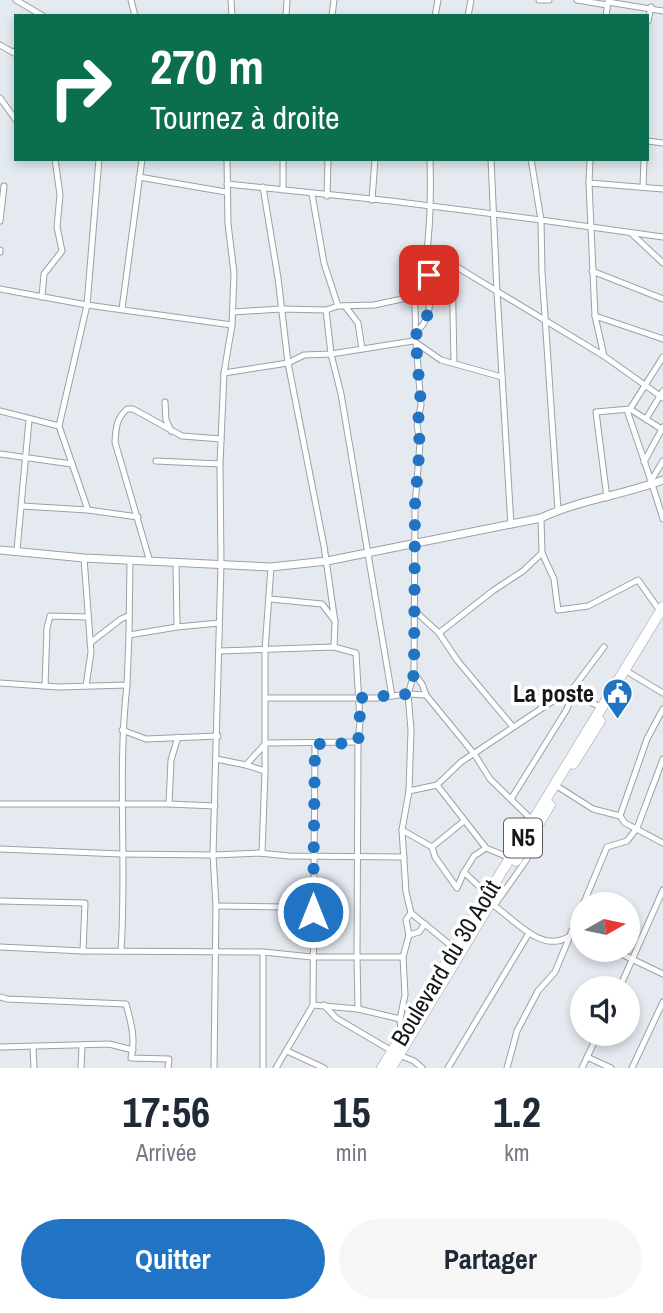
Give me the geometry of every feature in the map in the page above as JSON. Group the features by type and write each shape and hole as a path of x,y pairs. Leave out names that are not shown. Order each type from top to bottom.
{"highway":[{"name":"Boulevard du 30 Août","path":"382,1068 396,1053 491,901 662,611"},
{"name":"Boulevard du 30 Août","path":"391,1068 401,1037 454,948 491,901 510,858 662,611"}],"street":[{"path":"16,0 39,14"},
{"path":"539,0 549,0"},
{"path":"577,0 651,7 663,11"},
{"path":"649,16 651,7"},
{"path":"0,98 14,117"},
{"path":"41,297 44,274 62,251 57,227 60,195 55,161"},
{"path":"88,510 60,426 87,305 99,161"},
{"path":"122,309 142,161"},
{"path":"214,1068 216,906 213,855 221,565 219,464 224,373 232,325 234,273 226,192 228,161"},
{"path":"283,161 283,190"},
{"path":"327,196 328,161"},
{"path":"372,200 375,161"},
{"path":"430,161 432,206 426,259 414,314 421,405 417,425 420,443 415,505 414,674 408,694 411,730 410,791 402,830 406,892 411,913 454,948"},
{"path":"491,161 511,525"},
{"path":"531,161 541,220 558,510"},
{"path":"590,161 595,316 604,356"},
{"path":"643,187 644,161"},
{"path":"139,177 226,192"},
{"path":"589,183 663,189"},
{"path":"227,184 432,206 663,237"},
{"path":"0,221 4,186"},
{"path":"263,187 288,363 327,561 335,622 334,647"},
{"path":"312,194 324,263 341,306 358,323 362,349"},
{"path":"632,234 663,263"},
{"path":"426,259 452,264 547,324 604,356 645,387 662,395 646,419"},
{"path":"417,331 424,325 430,305 426,259"},
{"path":"452,264 454,363"},
{"path":"592,271 663,299"},
{"path":"0,289 87,305 232,325"},
{"path":"233,312 326,310 341,306 374,305 416,296"},
{"path":"326,310 331,354 341,394 393,696"},
{"path":"595,316 663,339"},
{"path":"224,373 288,363 304,355 331,354 415,342 441,360 502,377"},
{"path":"629,409 662,362"},
{"path":"165,402 166,420 171,431"},
{"path":"150,562 116,442 116,424 127,409 133,409 182,436 221,439"},
{"path":"607,498 596,412 629,409 663,428 644,462"},
{"path":"629,409 663,519"},
{"path":"0,411 60,426"},
{"path":"17,550 29,420"},
{"path":"0,454 72,464"},
{"path":"156,461 219,464"},
{"path":"652,481 663,461"},
{"path":"0,550 130,561 271,567 369,554 511,525 607,498 652,481 663,480"},
{"path":"22,506 88,510 138,517"},
{"path":"541,518 542,553 554,579 558,610 588,606 638,580 662,611"},
{"path":"439,633 523,571 542,553"},
{"path":"84,558 90,643 86,686"},
{"path":"121,950 124,903 121,853 124,805 122,730 127,685 130,561"},
{"path":"176,563 177,627"},
{"path":"262,853 265,650 271,567"},
{"path":"270,599 322,604 335,622"},
{"path":"416,611 439,633 457,660 513,727"},
{"path":"45,686 47,628 50,616 88,617"},
{"path":"90,643 128,616"},
{"path":"128,635 219,623"},
{"path":"219,651 334,647 356,653 360,722 357,956 359,1009"},
{"path":"410,791 437,785 461,762 574,687 604,648"},
{"path":"628,672 663,693"},
{"path":"414,674 426,695 490,779 533,822"},
{"path":"0,683 45,686 127,685"},
{"path":"511,799 567,709 574,687"},
{"path":"266,698 426,695"},
{"path":"572,695 601,707"},
{"path":"620,816 647,739 663,711"},
{"path":"122,730 146,739 218,736"},
{"path":"169,804 171,760 178,737"},
{"path":"265,743 358,743"},
{"path":"246,765 265,743"},
{"path":"276,1068 313,1005 315,744"},
{"path":"216,759 265,771"},
{"path":"588,892 607,847 627,841 637,828 663,759"},
{"path":"437,785 486,848 510,858"},
{"path":"560,788 593,809 620,816 625,823 663,843"},
{"path":"0,804 215,806"},
{"path":"432,847 464,821"},
{"path":"402,830 432,847 435,858 457,888 474,856 486,848"},
{"path":"0,849 404,857"},
{"path":"491,901 527,859"},
{"path":"464,872 491,901 529,933 553,943 570,935"},
{"path":"640,941 663,890"},
{"path":"0,901 85,903 83,951"},
{"path":"216,906 284,907 313,912"},
{"path":"401,1037 400,1019 405,995 403,957 409,935 406,920 411,913"},
{"path":"409,935 419,932 425,924"},
{"path":"448,1068 529,933"},
{"path":"507,1068 517,1031 538,991 555,972 570,935"},
{"path":"0,947 83,951 263,952 312,957 403,957"},
{"path":"263,952 263,1068"},
{"path":"638,962 663,974"},
{"path":"0,997 126,1004 133,1032 130,1068"},
{"path":"632,1068 663,1002"},
{"path":"313,1005 359,1009 400,1019"},
{"path":"324,1005 336,1018 422,1068"},
{"path":"0,1047 109,1044 133,1050"},
{"path":"81,1068 82,1045"},
{"path":"582,1068 592,1046"},
{"path":"33,1047 34,1068"},
{"path":"287,1051 324,1068"},
{"path":"587,1057 611,1068"},
{"path":"131,1058 169,1059 168,1068"}],"place":[{"name":"La poste","path":"617,721"}],"route":[{"path":"313,912 315,744 358,743 359,698 408,694 414,674 415,505 420,443 417,425 421,405 416,343 413,341 417,331 424,325 430,305 429,275"}]}
